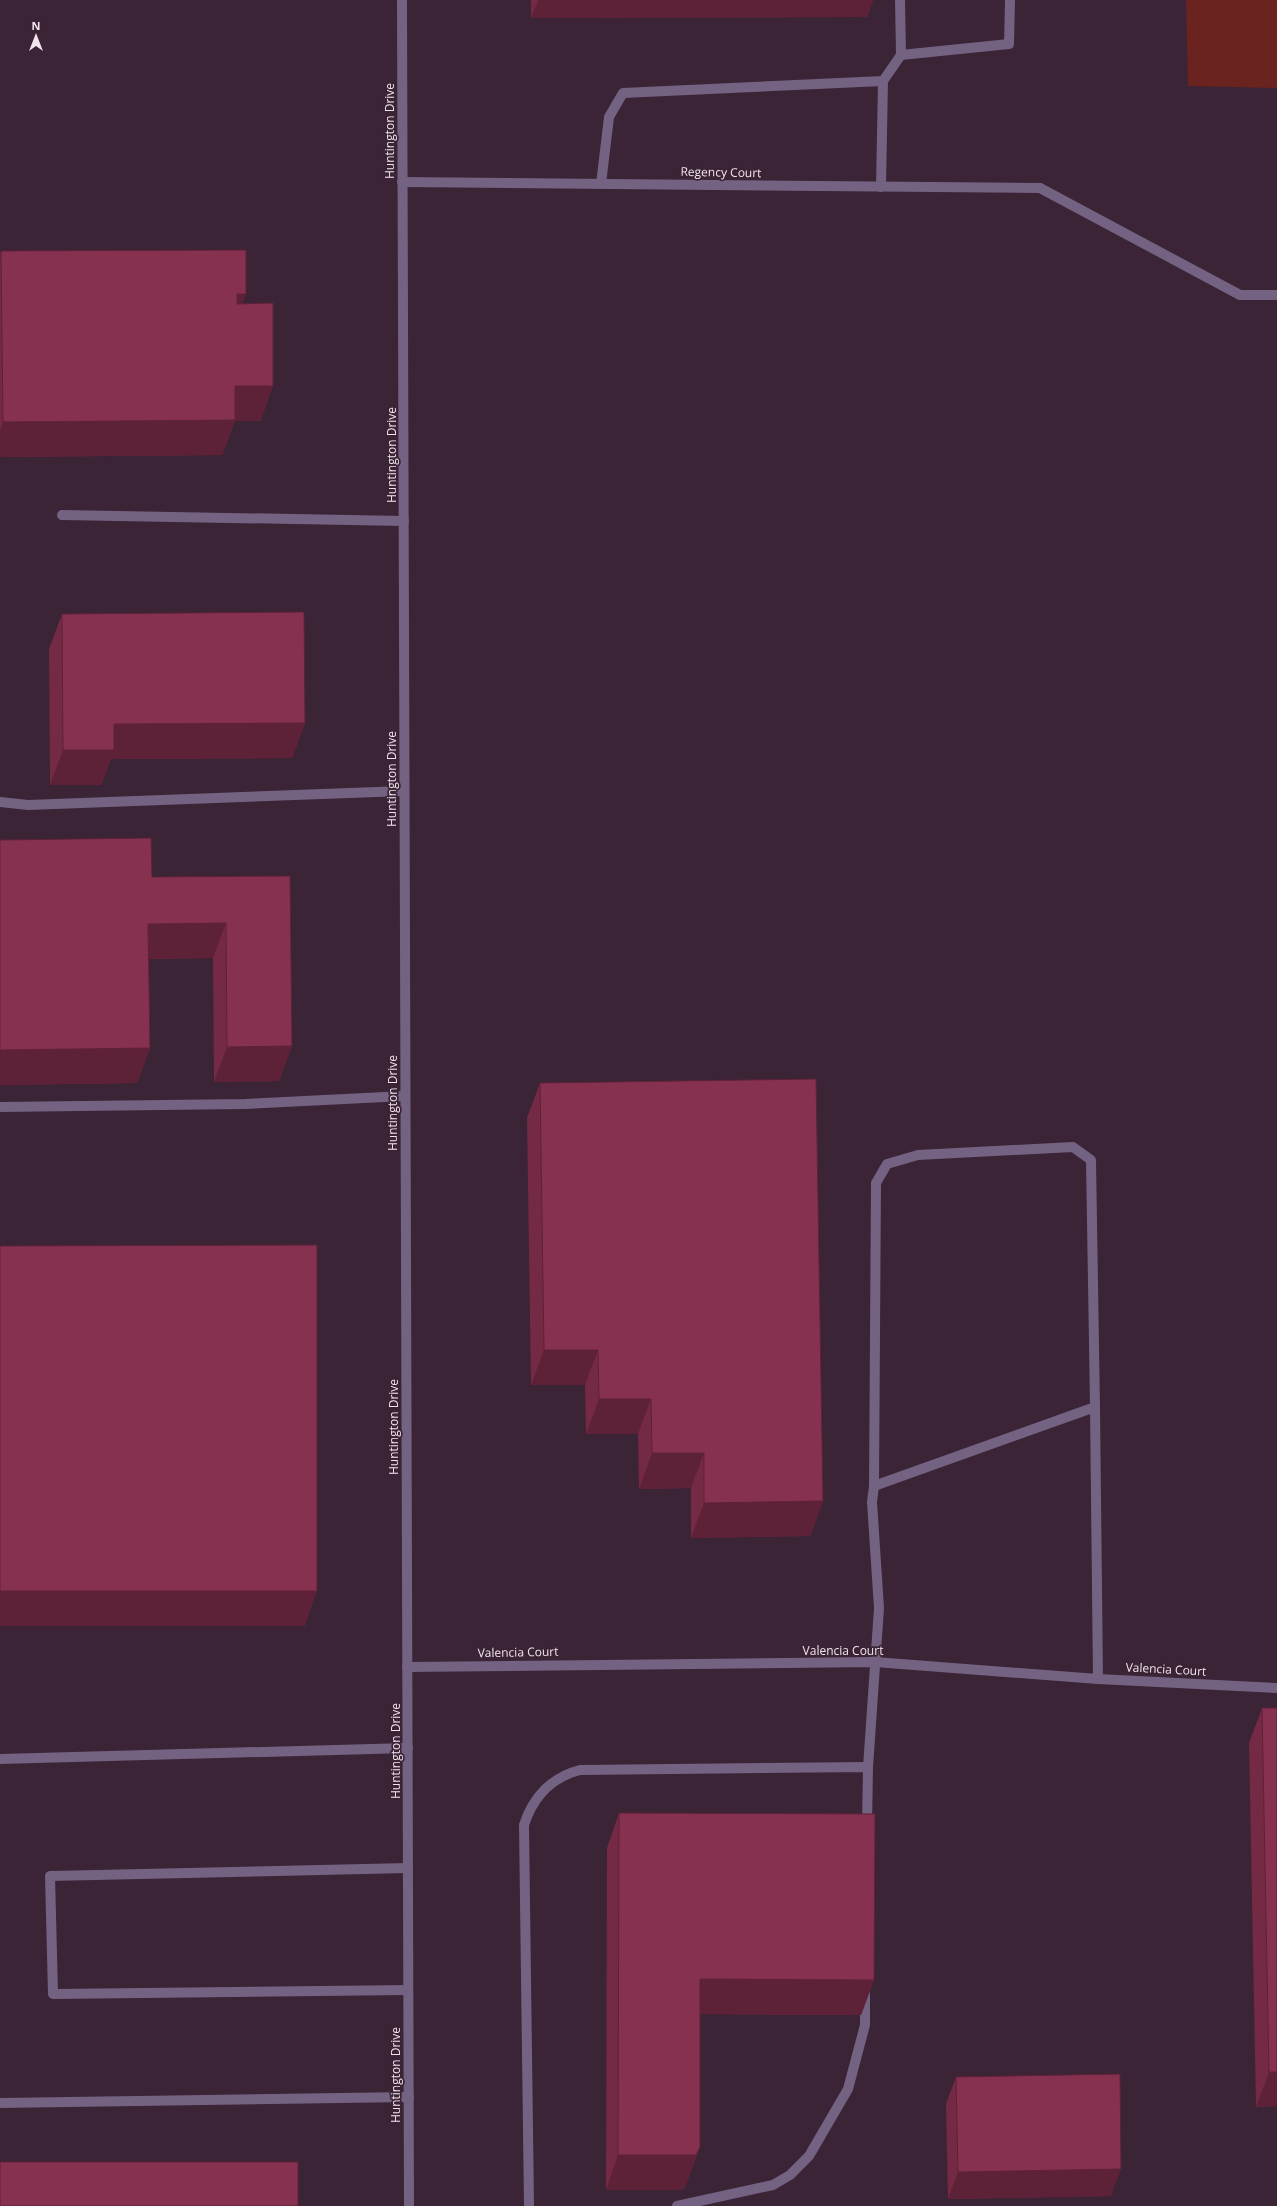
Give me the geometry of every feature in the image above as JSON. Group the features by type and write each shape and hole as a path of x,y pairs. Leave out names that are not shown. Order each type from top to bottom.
{"street":[{"name":"Huntington Drive","path":"402,0 409,2206"},
{"path":"881,187 883,81 901,55 900,0"},
{"path":"901,55 1009,44 1010,0"},
{"path":"601,184 608,117 623,93 883,81"},
{"name":"Regency Court","path":"402,182 1040,188 1240,296 1277,295"},
{"path":"62,515 404,522"},
{"path":"0,802 28,805 404,791"},
{"path":"0,1107 245,1104 405,1096"},
{"path":"867,1838 868,1767 879,1608 872,1502 874,1486 876,1183 887,1164 918,1155 1073,1147 1091,1160 1098,1679"},
{"path":"874,1486 1095,1407"},
{"name":"Valencia Court","path":"407,1667 875,1662 1098,1679 1277,1688"},
{"path":"0,1759 408,1748"},
{"path":"529,2206 524,1825 534,1803 550,1784 563,1774 580,1770 868,1767"},
{"path":"408,1868 50,1876 53,1994 408,1990"},
{"path":"677,2206 772,2185 790,2175 809,2156 848,2089 865,2025 865,1978"},
{"path":"0,2103 409,2097"}],"shaded area":[{"path":"1186,0 1277,0 1277,88 1188,86"}],"building":[{"path":"246,250 246,294 237,294 237,304 273,303 273,386 235,386 235,420 3,422 1,251"},
{"path":"304,612 305,723 114,724 114,750 63,750 62,614"},
{"path":"151,838 152,877 290,876 292,1046 227,1047 226,923 148,924 150,1048 0,1050 0,840"},
{"path":"816,1079 823,1501 704,1503 704,1453 652,1453 651,1399 599,1399 598,1350 544,1350 540,1083"},
{"path":"317,1245 317,1591 0,1591 0,1246"},
{"path":"1262,1708 1277,1708 1277,2072 1269,2072"},
{"path":"619,1813 875,1814 874,1980 700,1979 700,2147 696,2155 618,2155"},
{"path":"1120,2074 1121,2169 958,2172 956,2077"},
{"path":"0,2162 298,2162 298,2206 0,2206"}]}
